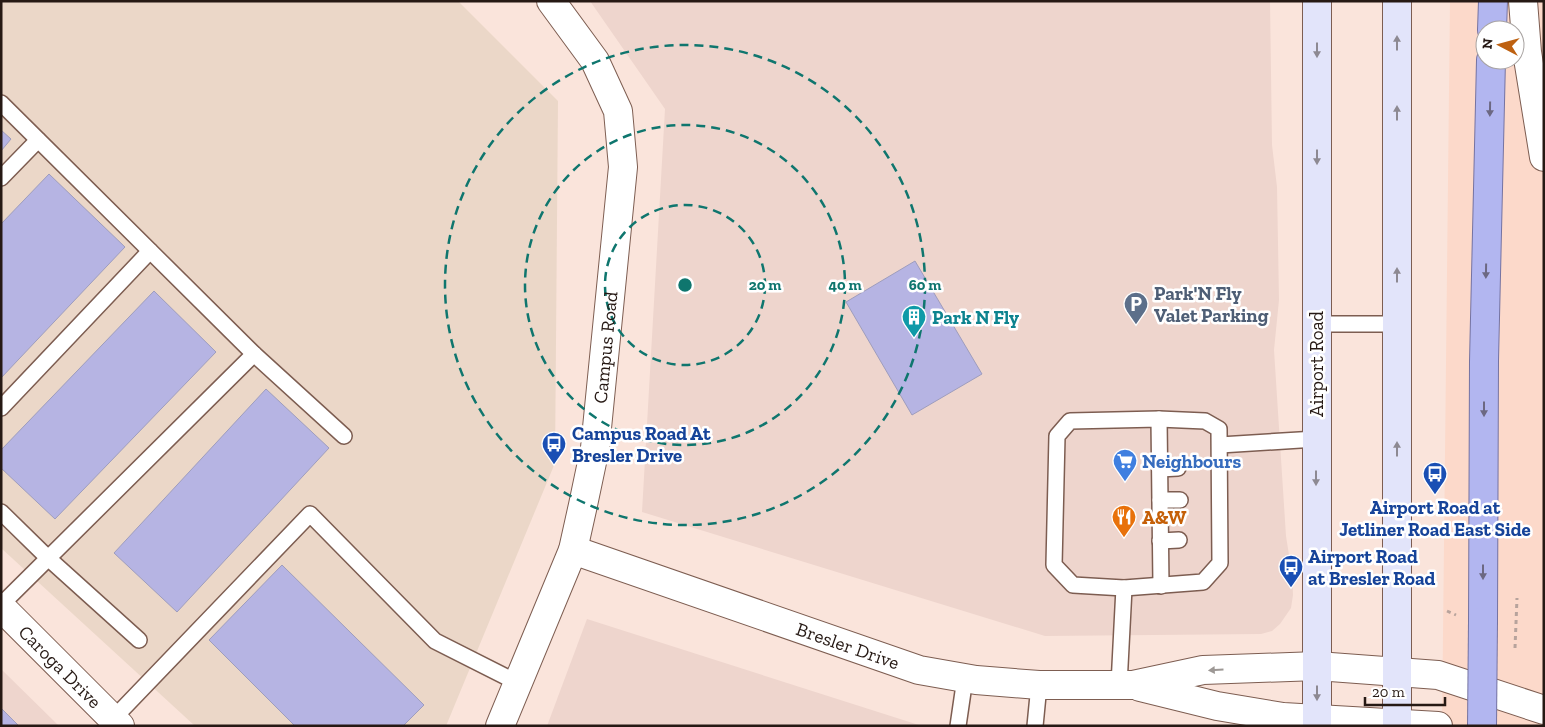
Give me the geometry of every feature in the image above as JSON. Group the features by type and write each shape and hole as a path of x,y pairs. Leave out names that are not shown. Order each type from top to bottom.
{"highway":[{"path":"1482,726 1484,361 1491,70"}],"main road":[{"name":"Airport Road","path":"1317,1 1317,722"},
{"path":"1397,1 1397,724"}],"street":[{"name":"Campus Road","path":"500,726 573,550 595,448 623,167 618,111 595,62 552,1"},
{"path":"1522,1 1527,52 1544,157"},
{"name":"Bresler Drive","path":"573,550 910,667 965,678 1039,685 1126,685 1203,670 1317,666 1438,675 1544,710"},
{"name":"Caroga Drive","path":"1,606 116,723"},
{"name":"Bresler Drive","path":"1126,685 1217,706 1317,722 1438,726"}],"lane":[{"path":"1492,17 1513,1"},
{"path":"1,103 254,354 344,436"},
{"path":"1,178 38,140"},
{"path":"1,408 150,251"},
{"path":"1317,324 1397,324"},
{"path":"1,606 254,354"},
{"path":"1159,419 1161,586"},
{"path":"1159,419 1205,422 1219,430 1220,446 1213,466 1212,539 1220,563 1203,582 1124,588 1073,585 1054,565 1057,436 1070,421 1159,419"},
{"path":"1220,446 1316,439"},
{"path":"1160,469 1178,468"},
{"path":"1160,500 1180,500"},
{"path":"1,512 48,558 139,640"},
{"path":"116,723 310,514 435,641 518,683"},
{"path":"1160,541 1179,540"},
{"path":"1124,588 1126,685"},
{"path":"958,726 965,678"},
{"path":"1035,726 1039,685"}],"path":[{"path":"1515,648 1517,598"}],"shaded area":[{"path":"1,1 458,1 558,101 555,463 446,726 195,726 1,548"},
{"name":"Park'N Fly Valet Parking","path":"590,1 1270,1 1272,145 1277,187 1279,300 1274,350 1286,536 1293,595 1291,608 1280,624 1272,631 1261,634 1045,636 642,512 665,109"},
{"path":"1450,1 1544,1 1544,726 1442,726"},
{"path":"587,619 922,726 547,726"},
{"path":"1,669 59,726 1,726"}],"building":[{"path":"1,130 11,139 1,151"},
{"path":"49,174 125,247 1,378 1,224"},
{"name":"Park N Fly","path":"915,261 982,374 912,415 846,302"},
{"path":"154,291 216,352 55,519 1,468 1,450"},
{"path":"266,389 329,448 177,612 114,553"},
{"path":"282,565 424,705 403,726 295,726 209,640"},
{"path":"1,708 19,726 1,726"}],"place":[{"name":"Park'N Fly Valet Parking","path":"1136,325"},
{"name":"Park N Fly","path":"914,338"},
{"name":"Campus Road At Bresler Drive","path":"554,465"},
{"name":"Neighbours","path":"1125,482"},
{"name":"Airport Road at Jetliner Road East Side","path":"1435,495"},
{"name":"A&W","path":"1124,538"},
{"name":"Airport Road at Bresler Road","path":"1291,588"}]}
